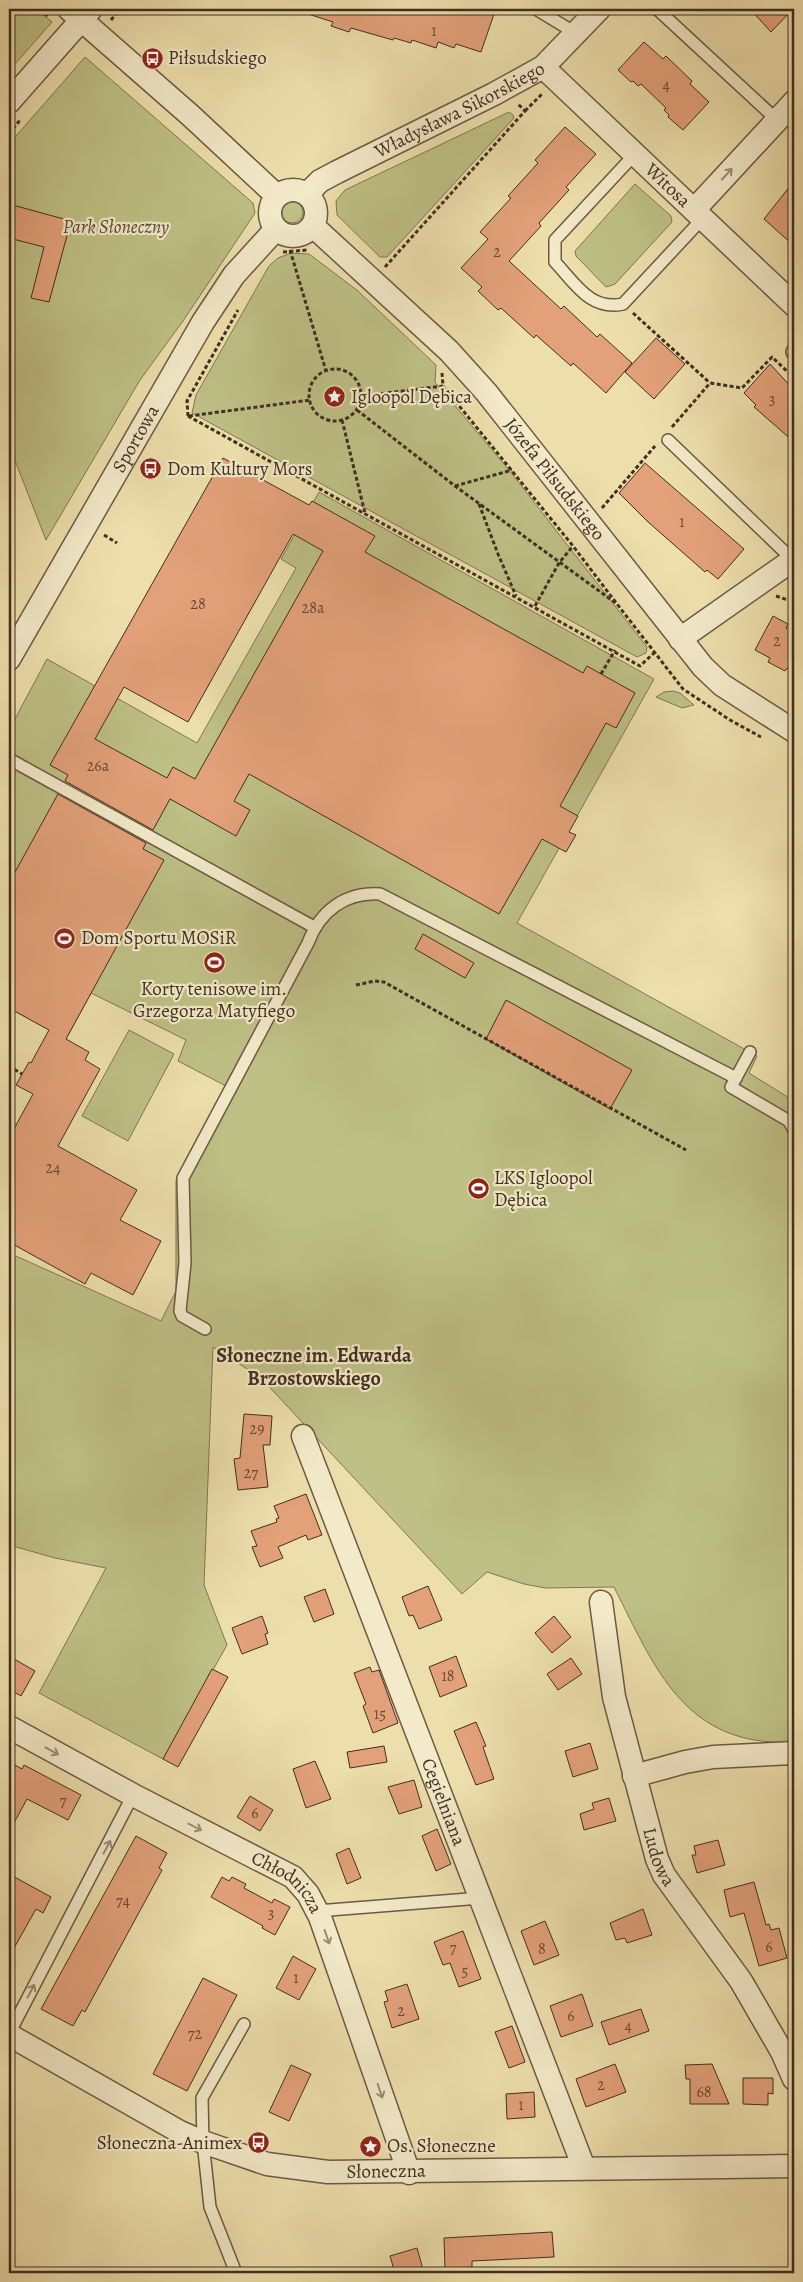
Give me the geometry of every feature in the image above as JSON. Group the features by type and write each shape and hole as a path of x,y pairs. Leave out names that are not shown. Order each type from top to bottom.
{"street":[{"name":"Władysława Sikorskiego","path":"307,194 320,181 494,94 543,67 599,9"},
{"path":"9,102 65,40 81,12 277,196"},
{"name":"Witosa","path":"543,67 794,305"},
{"path":"699,214 794,102"},
{"path":"292,190 307,194 315,205 317,212 313,226 302,235 295,236 282,233 276,229 270,216 270,209 277,196 292,190"},
{"name":"Józefa Piłsudskiego","path":"313,226 449,351 486,392 680,639 722,685 794,731"},
{"name":"Sportowa","path":"9,659 203,322 234,275 276,229"},
{"path":"680,639 794,559"},
{"name":"Cegielniana","path":"304,1436 584,2168"},
{"name":"Ludowa","path":"601,1602 614,1697 657,1859 664,1875 740,1981 782,2052 794,2079"},
{"name":"Chłodnicza","path":"9,1727 133,1795 293,1877 308,1894 317,1911 408,2173"},
{"path":"634,1776 713,1757 794,1753"},
{"name":"Słoneczna","path":"9,2034 180,2132 203,2142 268,2164 328,2172 408,2173 584,2168 794,2166"}],"lane":[{"path":"536,9 576,34"},
{"path":"657,9 777,120"},
{"path":"635,154 555,240 555,262 592,301 609,307 623,304 699,214"},
{"path":"794,348 792,352 794,355"},
{"path":"665,437 794,559"},
{"path":"9,759 314,926"},
{"path":"205,1329 182,1316 180,1312 186,1263 183,1178 308,943 314,926 338,903 359,895 380,894 736,1078"},
{"path":"750,1052 732,1087 788,1121 794,1130"},
{"path":"9,2034 133,1795"},
{"path":"317,1911 481,1898"},
{"path":"236,2273 210,2207 203,2142 202,2098 244,2024"}],"path":[{"path":"40,9 54,21 54,29 65,40"},
{"path":"110,20 120,9"},
{"path":"385,267 525,111 516,102"},
{"path":"275,254 290,250 309,250"},
{"path":"290,250 326,371"},
{"path":"378,260 392,274"},
{"path":"623,304 710,383 742,388 772,357 794,378"},
{"path":"188,416 187,401 240,307"},
{"path":"334,369 350,373 360,385 362,396 357,410 342,420 334,421 318,414 310,400 311,385 320,374 326,371 334,369"},
{"path":"441,370 443,386 573,546 683,689 730,720 762,738"},
{"path":"598,512 710,383"},
{"path":"362,396 443,386"},
{"path":"188,416 310,400"},
{"path":"357,410 558,563 617,604"},
{"path":"188,416 615,650 640,666 654,653"},
{"path":"342,420 365,514"},
{"path":"455,486 512,470"},
{"path":"479,504 498,554 517,596"},
{"path":"535,606 558,563 573,546"},
{"path":"770,594 794,602"},
{"path":"601,674 615,650"},
{"path":"356,984 375,981 384,982 686,1150"},
{"path":"9,1066 22,1074"}],"green space":[{"path":"9,9 36,9 52,22 9,71"},
{"name":"Park Słoneczny","path":"85,57 253,203 255,213 183,321 140,380 46,540 9,445 9,144"},
{"path":"509,112 514,118 387,257 380,257 337,215 336,201 345,190"},
{"path":"635,184 671,216 672,222 615,284 606,287 576,256 575,251"},
{"path":"292,201 300,204 303,212 300,220 292,223 284,220 281,212 284,204"},
{"path":"291,253 309,254 358,291 436,365 435,382 509,470 647,647 646,653 637,657 192,413 196,395 269,266 278,258"},
{"path":"319,492 654,679 517,923 757,1056 749,1073 794,1101 794,1742 757,1740 726,1732 700,1717 678,1697 660,1673 614,1587 545,1588 524,1584 487,1572 462,1594 261,1378 213,1347 204,1585 227,1645 163,1759 39,1693 106,1568 55,1558 9,1545 9,1253 161,1321 176,1291 176,1180 226,1086 178,1061 186,1040 91,993 66,1039 9,1008 9,730 47,659 197,743 296,568 281,559"},
{"path":"673,691 680,693 694,705 682,708 656,697 664,692"},
{"path":"129,1030 174,1054 128,1141 82,1116"}],"building":[{"path":"303,9 478,9 494,14 481,52 456,44 454,48 438,42 436,48 412,40 411,43 394,38 393,40 351,28 349,32 331,26 333,22 302,12"},
{"path":"750,9 793,9 771,32"},
{"path":"644,42 663,59 666,56 692,81 690,84 709,102 683,130 668,117 669,115 664,110 666,108 641,84 638,86 633,81 631,82 618,70"},
{"path":"565,127 596,154 566,187 569,190 539,223 541,226 509,261 561,309 564,306 597,337 600,334 632,363 606,393 573,363 571,366 536,335 534,338 501,308 498,310 478,291 482,287 461,268 488,239 480,232 511,198 508,196 538,163 535,160"},
{"path":"794,181 794,246 764,219"},
{"path":"9,204 71,221 49,302 31,298 44,247 9,238"},
{"path":"656,338 685,364 654,399 625,372"},
{"path":"770,364 794,390 794,442 754,407 756,405 744,393"},
{"path":"223,458 309,505 312,501 375,536 365,552 583,673 587,666 635,693 616,728 606,723 560,806 578,816 569,832 576,835 566,852 542,839 499,914 249,774 234,801 250,810 236,836 170,799 153,830 65,781 68,775 50,765","holes":["293,534 323,551 195,779 173,767 167,778 95,739 124,687 188,722"]},
{"path":"645,463 744,549 718,579 707,570 705,572 647,521 619,493"},
{"path":"773,616 788,624 786,628 794,632 794,672 787,668 785,671 768,662 770,658 755,650"},
{"path":"58,794 146,843 143,849 164,860 66,1039 89,1052 85,1060 100,1069 58,1146 137,1190 120,1220 161,1241 133,1295 91,1273 85,1284 9,1242 9,1138 33,1094 16,1085 29,1062 31,1063 49,1030 9,1008 9,883"},
{"path":"423,934 474,963 465,978 415,949"},
{"path":"506,1000 632,1070 610,1109 486,1039"},
{"path":"244,1414 272,1416 270,1445 263,1445 268,1487 238,1490 234,1459 240,1458"},
{"path":"306,1494 322,1535 308,1540 306,1535 278,1547 283,1558 260,1567 252,1547 257,1546 251,1531 277,1522 276,1519 279,1518 274,1506"},
{"path":"428,1586 442,1620 419,1629 413,1615 409,1616 402,1597"},
{"path":"325,1589 334,1614 314,1622 304,1597"},
{"path":"262,1616 268,1633 265,1634 268,1644 242,1654 232,1628"},
{"path":"554,1616 571,1637 552,1653 535,1633"},
{"path":"9,1656 35,1671 21,1696 9,1689"},
{"path":"456,1656 467,1686 440,1697 429,1667"},
{"path":"571,1658 582,1674 558,1690 547,1674"},
{"path":"370,1667 372,1672 379,1670 398,1723 373,1733 363,1706 366,1704 354,1673"},
{"path":"212,1669 228,1677 178,1767 163,1759"},
{"path":"476,1722 486,1746 483,1747 494,1779 476,1785 454,1731"},
{"path":"590,1743 598,1769 573,1777 565,1751"},
{"path":"384,1746 387,1762 350,1768 347,1752"},
{"path":"315,1761 331,1799 306,1808 293,1769"},
{"path":"15,1765 22,1769 24,1765 81,1795 68,1820 27,1799 9,1832 9,1776"},
{"path":"414,1780 422,1807 399,1814 388,1787"},
{"path":"250,1796 273,1810 260,1831 237,1817"},
{"path":"609,1798 616,1821 584,1830 580,1814 594,1809 592,1803"},
{"path":"437,1829 451,1864 436,1871 422,1836"},
{"path":"136,1836 167,1853 159,1868 162,1870 85,2012 82,2010 73,2026 41,2009"},
{"path":"718,1840 725,1865 697,1873 692,1855 696,1855 694,1846"},
{"path":"349,1848 361,1878 347,1884 336,1854"},
{"path":"9,1874 51,1897 43,1913 36,1909 9,1957"},
{"path":"222,1877 229,1881 232,1877 246,1884 244,1888 272,1903 274,1899 290,1907 275,1935 262,1928 263,1926 211,1897"},
{"path":"754,1882 766,1925 769,1924 771,1930 779,1928 787,1958 759,1966 744,1913 730,1917 724,1890"},
{"path":"643,1909 652,1935 627,1943 625,1938 616,1940 610,1923"},
{"path":"545,1921 559,1955 534,1965 521,1931"},
{"path":"463,1931 481,1979 459,1987 450,1963 443,1965 434,1942"},
{"path":"293,1956 316,1969 299,2000 276,1988"},
{"path":"203,1978 237,1995 187,2091 153,2074"},
{"path":"407,1984 419,2019 392,2028 384,2002 388,2001 385,1991"},
{"path":"582,1994 593,2026 561,2037 550,2006"},
{"path":"641,2009 649,2031 609,2045 601,2022"},
{"path":"512,2026 525,2062 509,2068 495,2032"},
{"path":"615,2064 626,2092 586,2107 576,2079"},
{"path":"712,2064 729,2104 690,2104 690,2079 686,2079 685,2065"},
{"path":"291,2065 311,2074 289,2121 269,2112"},
{"path":"743,2078 773,2078 773,2094 768,2093 768,2105 743,2104"},
{"path":"534,2092 535,2117 507,2119 506,2094"},
{"path":"552,2232 554,2257 472,2261 472,2267 445,2269 444,2238"},
{"path":"417,2248 424,2273 395,2273 390,2256"}],"place":[{"name":"Piłsudskiego","path":"152,58"},
{"name":"Igloopol Dębica","path":"335,397"},
{"name":"Dom Kultury Mors","path":"151,469"},
{"name":"Dom Sportu MOSiR","path":"65,938"},
{"name":"Korty tenisowe im. Grzegorza Matyfiego","path":"214,963"},
{"name":"LKS Igloopol Dębica","path":"478,1189"},
{"name":"Słoneczna-Animex","path":"258,2143"},
{"name":"Os. Słoneczne","path":"371,2146"}],"district":[{"name":"Słoneczne im. Edwarda Brzostowskiego","path":"314,1366"}]}
